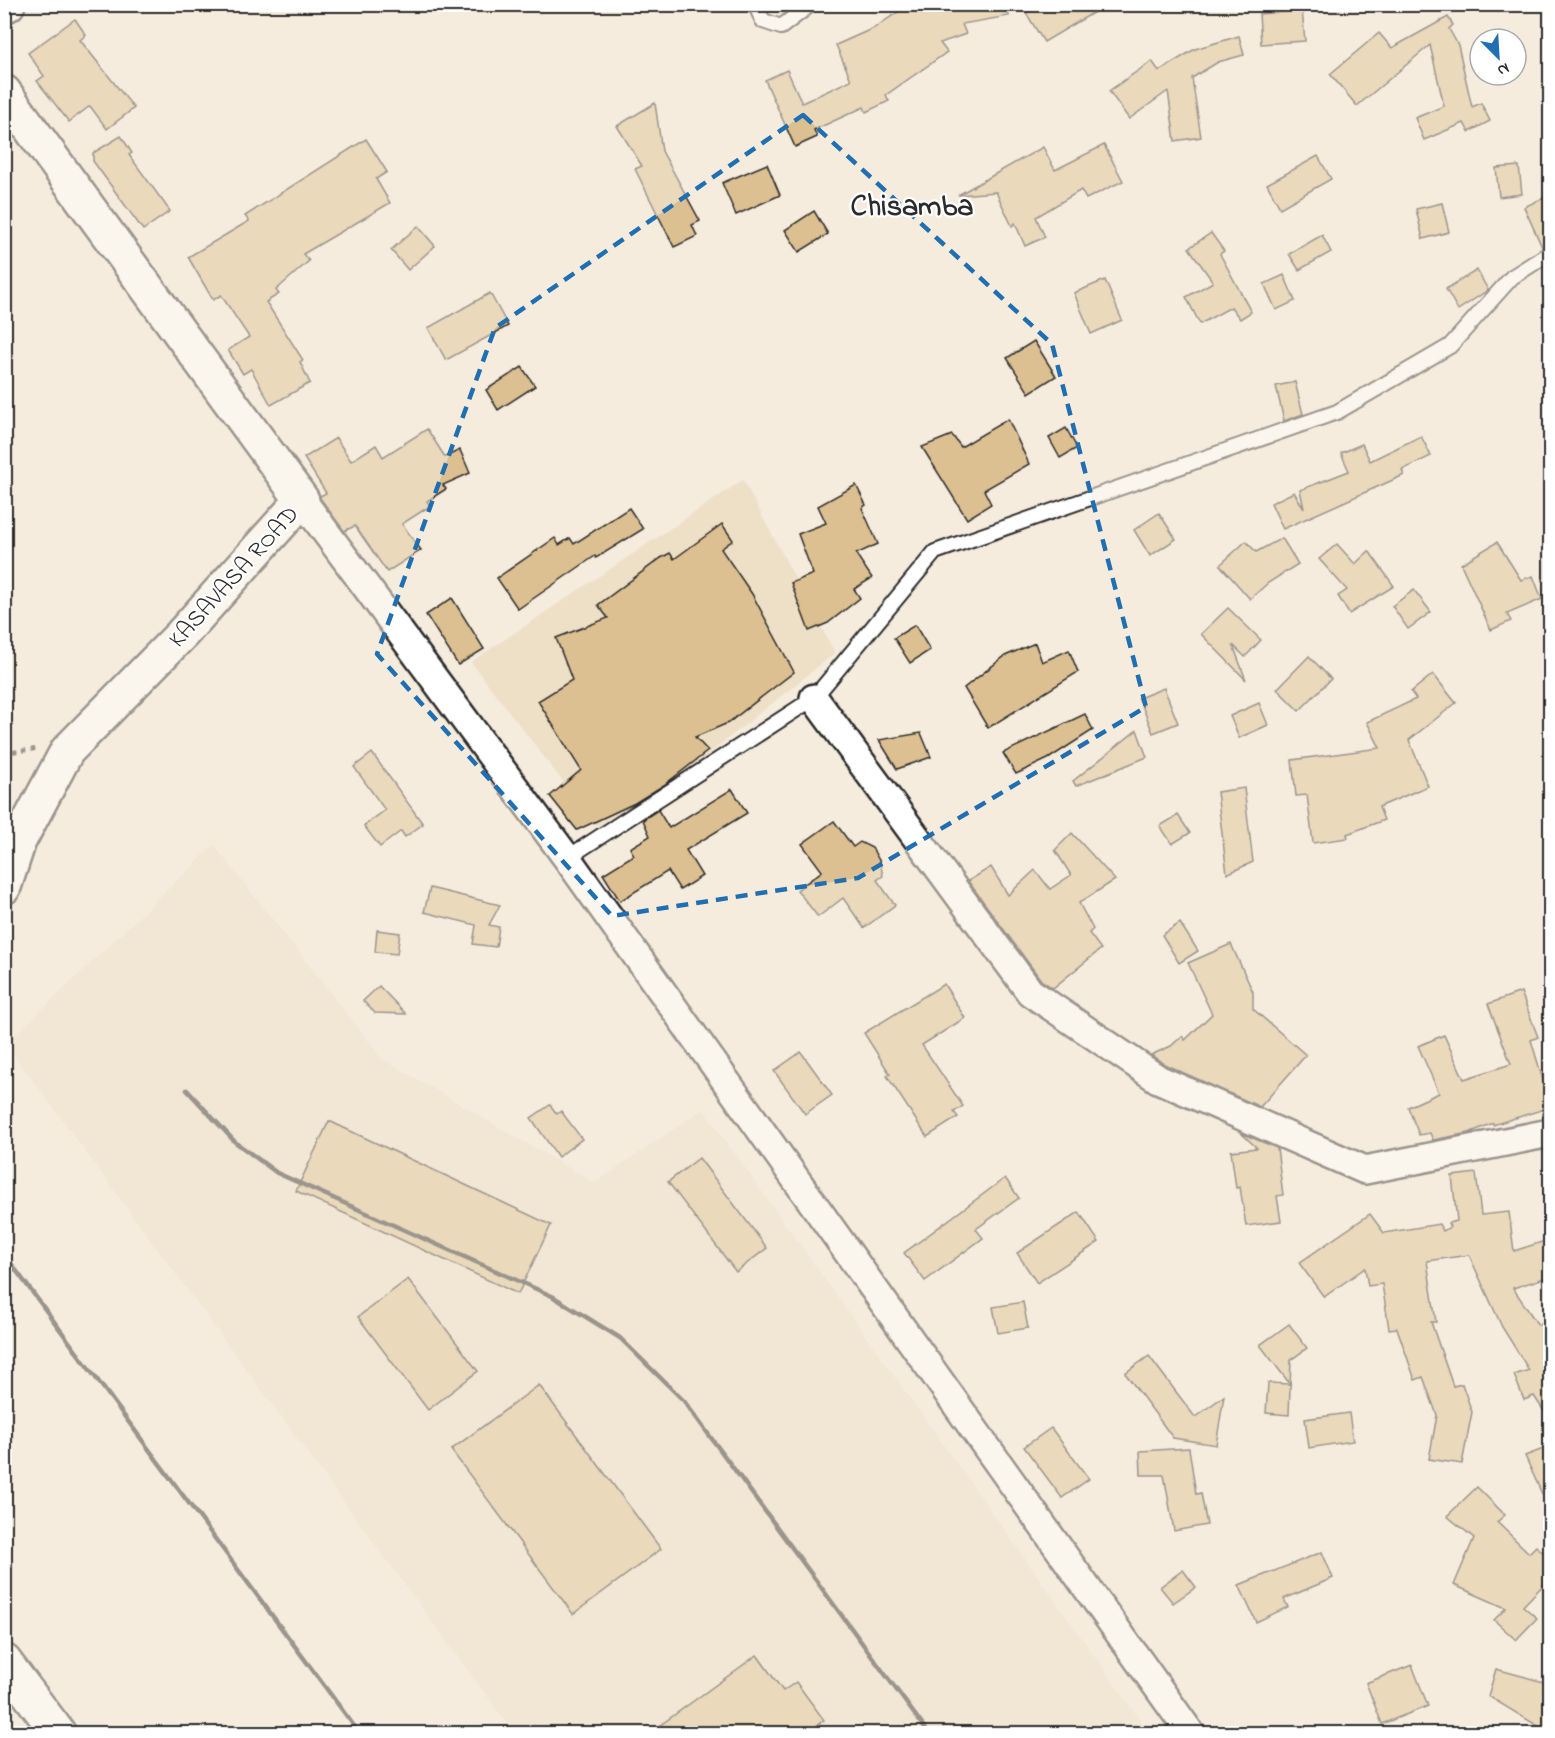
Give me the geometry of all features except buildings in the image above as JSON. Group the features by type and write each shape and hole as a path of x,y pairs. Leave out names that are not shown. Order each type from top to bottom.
{"street":[{"name":"KASAVASA ROAD","path":"4,92 302,500 181,635 67,751 19,841 4,887"},
{"path":"302,500 567,858 1191,1734"},
{"path":"814,698 1030,992 1158,1079 1365,1170 1551,1133"},
{"path":"4,1661 59,1734"}],"lane":[{"path":"754,4 763,21 781,27 811,4"},
{"path":"567,858 814,698 935,552 1337,412 1449,346 1512,277 1551,253"}],"highlighted area":[{"path":"803,115 1052,344 1146,707 858,878 612,916 377,654 495,328"}],"shaded area":[{"path":"743,480 835,653 676,780 597,826 471,662"},
{"path":"214,845 383,1059 595,1183 703,1109 1150,1733 514,1733 6,1044"}],"railway":[{"path":"187,1090 235,1142 277,1173 552,1296 620,1338 684,1401 929,1734"},
{"path":"4,1254 360,1734"}],"district":[{"name":"Chisamba","path":"912,205"}]}
